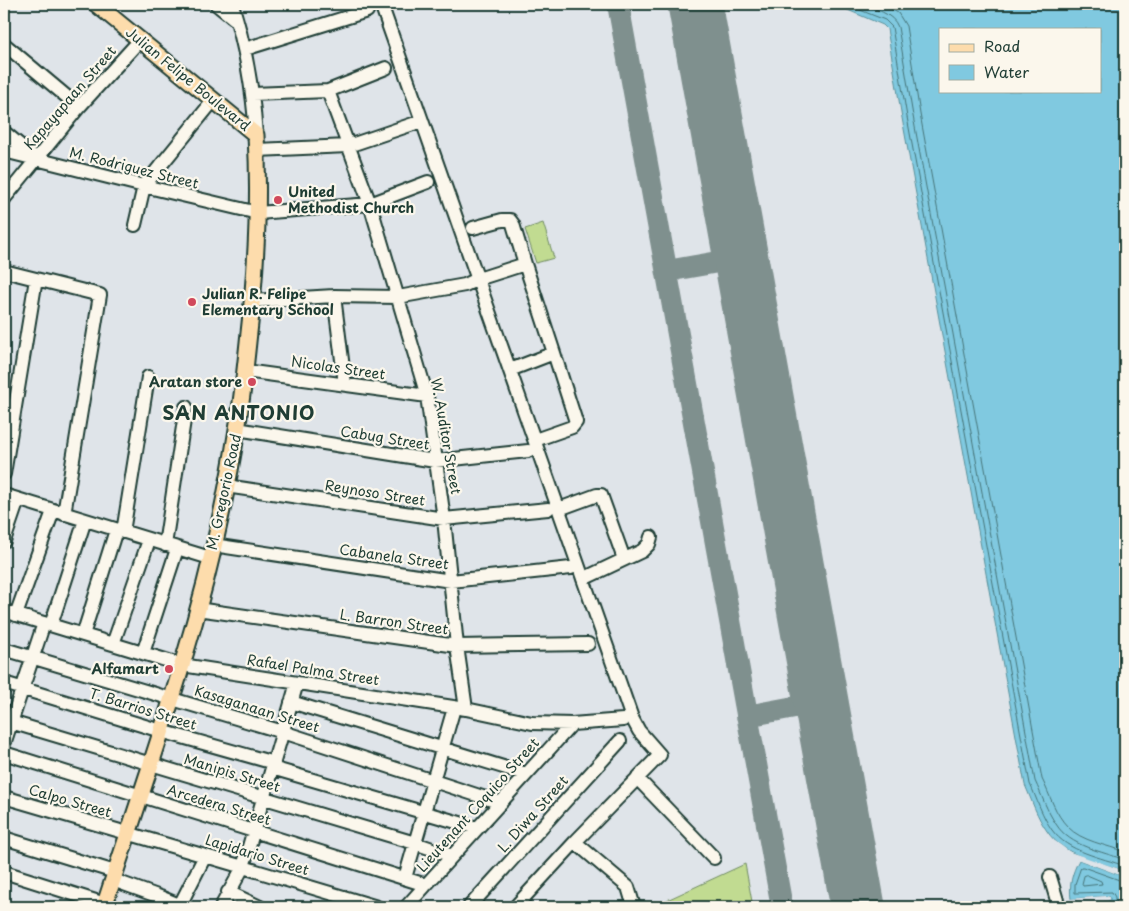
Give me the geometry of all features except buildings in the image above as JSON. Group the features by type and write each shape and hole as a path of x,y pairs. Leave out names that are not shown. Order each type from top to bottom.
{"main road":[{"name":"Julian Felipe Boulevard","path":"96,4 213,101 256,143"},
{"name":"M. Gregorio Road","path":"104,905 182,665 212,552 226,486 237,429 252,301 258,213 256,143"}],"street":[{"path":"216,4 237,20"},
{"name":"M. Gregorio Road","path":"232,4 245,49 254,94 256,143"},
{"path":"381,4 535,440 554,509 583,579 632,718 639,731 660,755 515,907"},
{"path":"245,49 367,10"},
{"name":"Kapayapaan Street","path":"4,199 79,107 140,40"},
{"path":"4,44 79,107"},
{"path":"254,94 328,92 386,68"},
{"name":"W. Auditor Street","path":"328,92 370,204 427,396 451,581 460,708"},
{"path":"135,225 144,186 213,101"},
{"path":"256,143 348,146 422,122"},
{"path":"4,132 37,159"},
{"name":"M. Rodriguez Street","path":"4,151 258,213 370,204 428,182"},
{"path":"473,228 502,220 510,220 513,224 576,422 572,427 535,440"},
{"path":"252,301 334,296 398,297 465,285 525,264"},
{"path":"4,271 100,295 59,512 10,613"},
{"path":"4,474 36,279"},
{"path":"334,296 345,384"},
{"path":"510,370 554,353"},
{"name":"Nicolas Street","path":"244,371 427,396"},
{"path":"83,635 120,531 148,377"},
{"path":"165,545 186,407"},
{"name":"Cabug Street","path":"237,429 435,461 528,451"},
{"name":"Reynoso Street","path":"226,486 444,519 554,509 601,495 624,559"},
{"name":"Cabanela Street","path":"4,495 178,549 451,581 571,568"},
{"path":"4,541 18,500"},
{"path":"4,744 7,721 47,624 85,520"},
{"path":"583,579 646,549 650,537"},
{"path":"113,644 149,540"},
{"path":"143,653 178,549"},
{"name":"L. Barron Street","path":"197,609 457,646 588,644"},
{"name":"Rafael Palma Street","path":"10,613 182,665 460,708 532,723 572,724 623,720"},
{"name":"Kasaganaan Street","path":"4,649 283,732 501,803"},
{"name":"T. Barrios Street","path":"4,683 477,828"},
{"path":"221,907 243,866 297,683"},
{"path":"291,702 526,774"},
{"path":"404,878 442,747 460,708"},
{"name":"Manipis Street","path":"7,721 415,843 452,856"},
{"name":"Lieutenant Coquico Street","path":"406,907 572,724"},
{"name":"L. Diwa Street","path":"469,907 620,741"},
{"name":"Arcedera Street","path":"4,753 426,885"},
{"path":"637,778 714,858"},
{"name":"Calpo Street","path":"4,797 128,834"},
{"name":"Lapidario Street","path":"128,834 243,866 377,907"},
{"path":"4,838 114,876 181,907 206,856"},
{"path":"575,842 628,886 634,907"},
{"path":"4,872 104,905"},
{"path":"1050,877 1059,907"},
{"path":"228,892 260,907"}],"green space":[{"path":"543,223 554,258 536,263 525,229"},
{"path":"745,864 753,907 652,907"}],"water":[{"path":"829,4 1125,4 1125,871 1082,857 1062,847 1054,840 1040,820 1025,785 887,29 883,25 843,8 833,7"},
{"path":"1079,860 1125,877 1125,907 1082,907 1108,901 1110,897 1108,896 1071,899 1072,879"}],"pier":[{"path":"1055,841 1070,852 1125,871 1125,874 1103,867 1125,875 1125,877 1077,859 1078,857 1056,845"},
{"path":"1110,897 1110,900 1082,907 1079,907 1082,904 1108,898 1071,902 1069,899"}],"taxiway":[{"path":"618,4 782,907"},
{"path":"667,271 741,258"},
{"path":"747,716 821,702"}],"runway":[{"path":"695,4 858,907"}],"place":[{"name":"United Methodist Church","path":"278,200"},
{"name":"Julian R. Felipe Elementary School","path":"192,302"},
{"name":"Aratan store","path":"252,382"},
{"name":"Alfamart","path":"169,669"}],"district":[{"name":"SAN ANTONIO","path":"239,413"}]}
